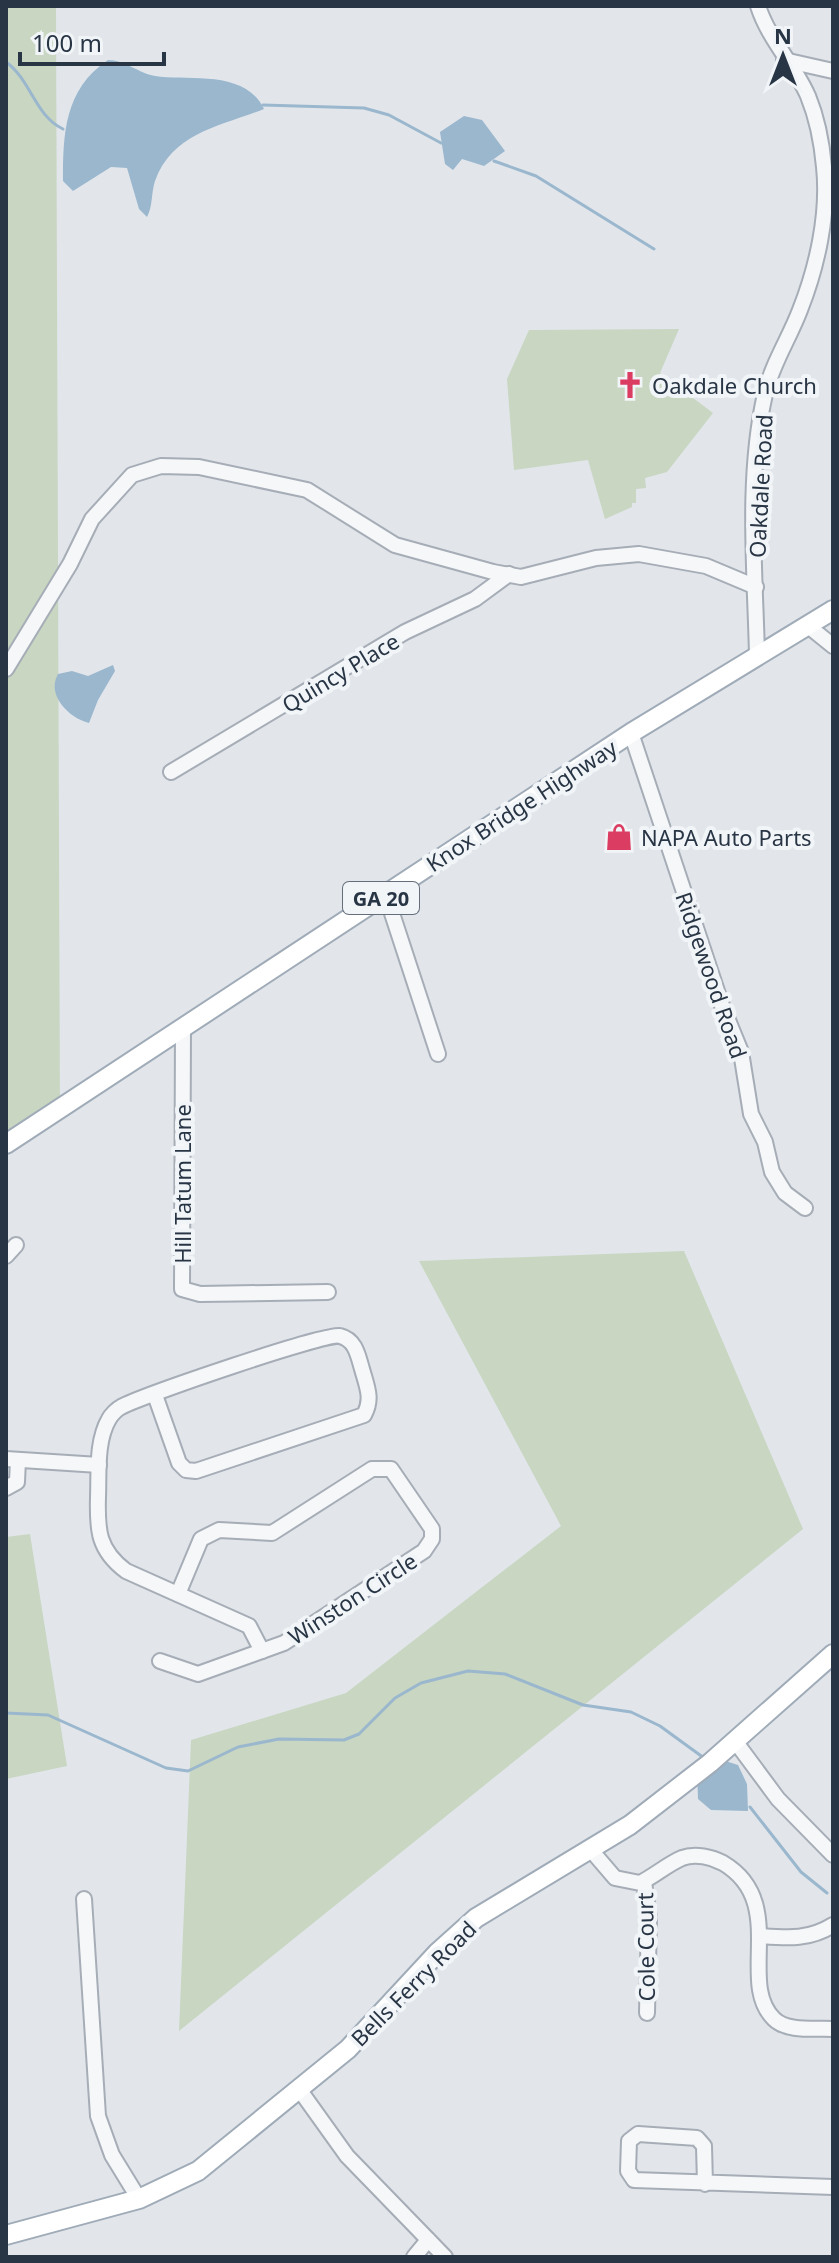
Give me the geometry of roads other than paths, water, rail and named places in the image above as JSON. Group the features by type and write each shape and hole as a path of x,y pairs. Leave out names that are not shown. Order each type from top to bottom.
{"main road":[{"name":"GA 20","path":"757,655 833,610"},
{"name":"Knox Bridge Highway","path":"6,1144 631,733 757,655"},
{"name":"Bells Ferry Road","path":"6,2235 139,2199 198,2171 372,2026 437,1953 476,1918 591,1850 652,1808 735,1741 833,1654"}],"street":[{"name":"Oakdale Road","path":"757,655 760,417 773,366 800,310 827,197 818,130 807,95 765,28 758,6"},
{"path":"784,60 833,71"},
{"path":"6,669 70,564 92,519 118,486 145,468 186,465 307,490 395,545 509,574 539,574 596,558 639,554 706,566 756,587"},
{"name":"Quincy Place","path":"171,772 405,632 475,599 509,574"},
{"path":"807,625 833,646"},
{"name":"Ridgewood Road","path":"631,733 721,1003 741,1052 751,1114 765,1142 772,1172 785,1193 805,1208"},
{"path":"386,895 438,1054"},
{"name":"Hill Tatum Lane","path":"183,1028 182,1289 200,1294 328,1292"},
{"path":"155,1395 179,1463 186,1470 196,1471 364,1415 370,1397 355,1348 343,1336 331,1335 155,1395 121,1407 109,1417 102,1435 97,1526 101,1545 110,1559 126,1571 249,1626 262,1651"},
{"path":"6,1488 17,1482 12,1460 99,1465"},
{"name":"Winston Circle","path":"160,1661 198,1674 284,1643 424,1551 432,1539 432,1529 391,1469 372,1469 272,1533 219,1530 207,1534 201,1539 178,1594"},
{"path":"735,1741 778,1799 833,1855"},
{"path":"591,1850 615,1878 644,1882 683,1858 714,1858 728,1866 750,1892 761,1936 759,1978 762,1997 775,2021 791,2027 833,2029"},
{"name":"Cole Court","path":"644,1882 649,1917 647,2013"},
{"path":"84,1899 98,2116 112,2155 139,2199"},
{"path":"761,1936 798,1938 818,1934 833,1925"},
{"path":"299,2089 347,2156 445,2257"},
{"path":"705,2184 704,2146 697,2138 638,2134 629,2141 628,2171 634,2180 705,2184 833,2187"},
{"path":"414,2257 428,2240"}],"water":[{"path":"108,60 155,76 230,82 255,96 264,109 200,133 174,151 155,181 147,217 139,209 127,168 111,167 73,191 63,181 66,130 74,99 93,72"},
{"path":"464,116 482,120 505,151 484,166 462,159 453,170 445,164 440,132"},
{"path":"113,665 115,671 89,723 67,711 55,690 58,674 72,671 88,676"},
{"path":"716,1758 738,1765 747,1784 748,1811 711,1810 698,1799 697,1769"}],"waterway":[{"path":"6,62 22,78 46,116 63,129"},
{"path":"263,105 364,108 389,115 441,143"},
{"path":"494,161 536,176 654,249"},
{"path":"6,1713 48,1715 166,1768 188,1771 238,1747 279,1739 344,1740 359,1734 395,1698 421,1683 468,1671 505,1674 583,1705 631,1712 660,1726 704,1758"},
{"path":"750,1807 801,1872 827,1893"}],"place":[{"name":"Oakdale Church","path":"630,385"},
{"name":"NAPA Auto Parts","path":"619,837"}]}
